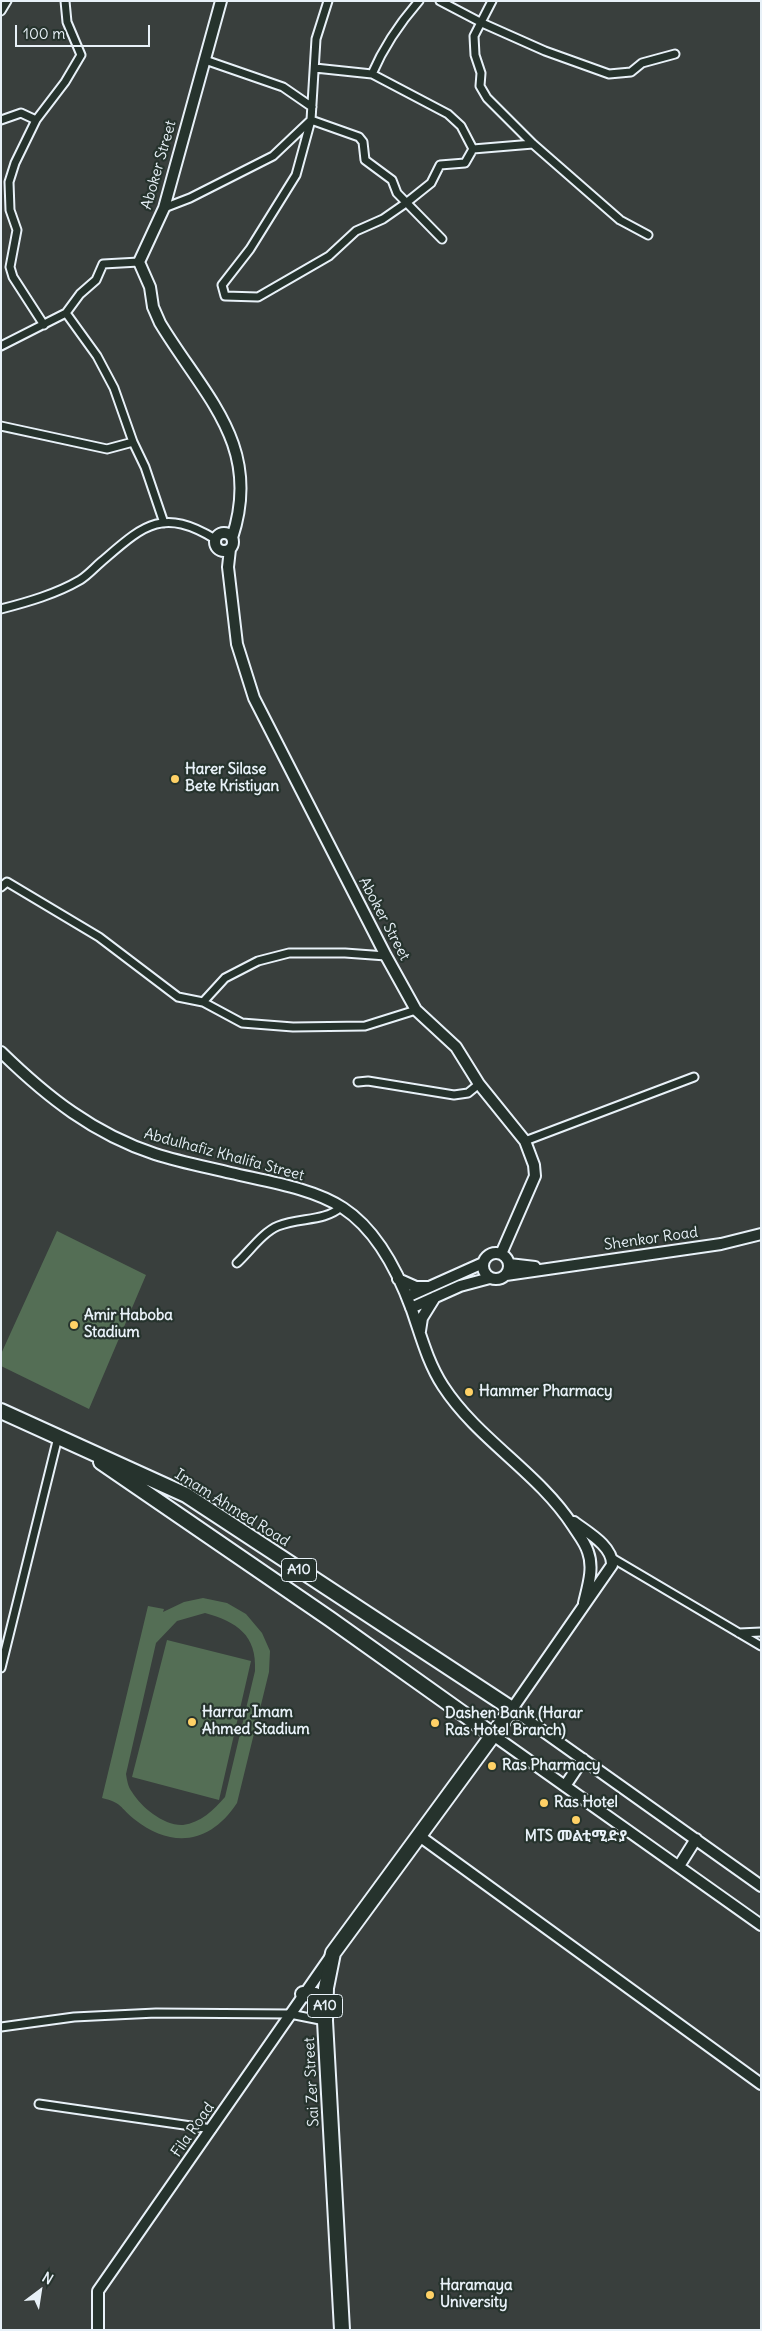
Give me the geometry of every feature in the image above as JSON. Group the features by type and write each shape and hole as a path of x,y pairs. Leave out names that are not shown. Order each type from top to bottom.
{"highway":[{"name":"Imam Ahmed Road","path":"1,1411 186,1495 512,1709"},
{"name":"Imam Ahmed Road","path":"78,1446 322,1614 493,1735"},
{"name":"A10","path":"493,1735 512,1709"},
{"name":"Sai Zer Street","path":"342,2330 325,2021 325,2000 333,1954 418,1835 493,1735"},
{"path":"303,1994 315,1995 325,2000"}],"main road":[{"name":"Aboker Street","path":"140,262 164,208 221,1"},
{"path":"140,262 150,287 153,307 160,323 219,412 237,450 242,494 238,521 228,535"},
{"path":"228,535 219,534 215,539 215,545 228,568"},
{"path":"228,535 233,544 230,549 228,568"},
{"path":"218,550 224,552 230,549"},
{"name":"Aboker Street","path":"228,568 237,644 254,698 386,956 416,1010 456,1048 479,1084 526,1141 534,1165 535,1176 500,1254"},
{"name":"Abdulhafiz Khalifa Street","path":"1,1052 53,1100 86,1123 121,1140 156,1154 314,1195 341,1207 363,1224 383,1249 407,1298 433,1368 459,1407 553,1499 567,1517"},
{"name":"Shenkor Road","path":"506,1276 544,1268 721,1244 761,1234"},
{"path":"407,1298 432,1292 460,1286 490,1278 498,1279 506,1276 509,1264 500,1254 488,1256 483,1263 432,1292 411,1308"},
{"path":"483,1263 484,1272 490,1278"},
{"name":"Shenkor Road","path":"509,1264 544,1268"},
{"path":"398,1279 432,1292"},
{"path":"419,1332 432,1292"},
{"path":"567,1517 608,1551 612,1558 612,1565 512,1709 761,1886"},
{"path":"567,1517 588,1551 590,1579 584,1603"},
{"path":"493,1735 761,1926"},
{"path":"565,1786 583,1759"},
{"path":"418,1835 761,2084"},
{"path":"679,1866 696,1839"},
{"name":"Fila Road","path":"98,2330 98,2291 212,2129 303,1994 333,1954"}],"street":[{"path":"1,11 7,1"},
{"path":"44,325 13,277 10,267 17,230 10,210 9,182 14,163 36,120 65,82 81,55 67,22 65,1"},
{"path":"328,1 316,39 311,120 296,175 250,250 222,285 225,296 258,297 329,256 356,231 383,219 406,204 431,183 440,165 465,163 474,149"},
{"path":"372,74 383,50 397,27 419,1"},
{"path":"440,1 482,23 545,51 609,74 631,72 642,63 675,54"},
{"path":"492,1 474,36 474,55 481,74 480,86 487,98 533,144 620,220 648,235"},
{"path":"205,60 283,87 312,107"},
{"path":"315,68 372,74 448,114 461,126 474,149"},
{"path":"1,120 21,113 36,120"},
{"path":"164,208 190,198 273,156 311,120"},
{"path":"311,120 359,137 363,142 365,160 392,180 396,193 442,239"},
{"path":"474,149 533,144"},
{"path":"1,346 66,313 80,294 96,280 103,264 140,262"},
{"path":"66,313 97,356 110,380 133,442 145,467 164,523"},
{"path":"1,426 107,449 133,442"},
{"path":"1,609 34,600 81,579 135,533 149,525 164,523 188,526 215,539"},
{"path":"1,887 7,882 99,937 178,997 203,1002 242,1023 292,1027 365,1026 416,1010"},
{"path":"203,1002 225,978 258,961 289,953 345,953 386,956"},
{"path":"526,1141 694,1077"},
{"path":"358,1082 454,1095 468,1093 479,1084"},
{"path":"237,1263 276,1227 294,1220 332,1215 341,1207"},
{"path":"1,1668 58,1437"},
{"path":"612,1558 761,1646"},
{"path":"739,1633 761,1632"},
{"path":"1,2027 74,2017 138,2014 290,2014 325,2021"},
{"path":"39,2104 212,2129"}],"green space":[{"path":"57,1231 146,1275 89,1409 1,1366 1,1354"},
{"path":"203,1598 227,1603 246,1614 262,1633 270,1651 269,1672 237,1803 226,1817 215,1827 203,1834 190,1838 176,1838 148,1829 117,1804 102,1798 148,1606 164,1609 163,1612 184,1602","holes":["205,1613 227,1621 243,1632 253,1648 255,1671 225,1797 201,1819 189,1824 176,1824 161,1819 141,1804 130,1788 126,1774 156,1643 177,1621"]},
{"path":"167,1640 251,1661 219,1800 132,1777"}],"place":[{"name":"Harer Silase Bete Kristiyan","path":"175,779"},
{"name":"Amir Haboba Stadium","path":"74,1325"},
{"name":"Hammer Pharmacy","path":"469,1392"},
{"name":"Harrar Imam Ahmed Stadium","path":"192,1722"},
{"name":"Dashen Bank (Harar Ras Hotel Branch)","path":"435,1723"},
{"name":"Ras Pharmacy","path":"492,1766"},
{"name":"Ras Hotel","path":"544,1803"},
{"name":"MTS መልቲሚድያ","path":"576,1820"},
{"name":"Haramaya University","path":"430,2295"}]}
